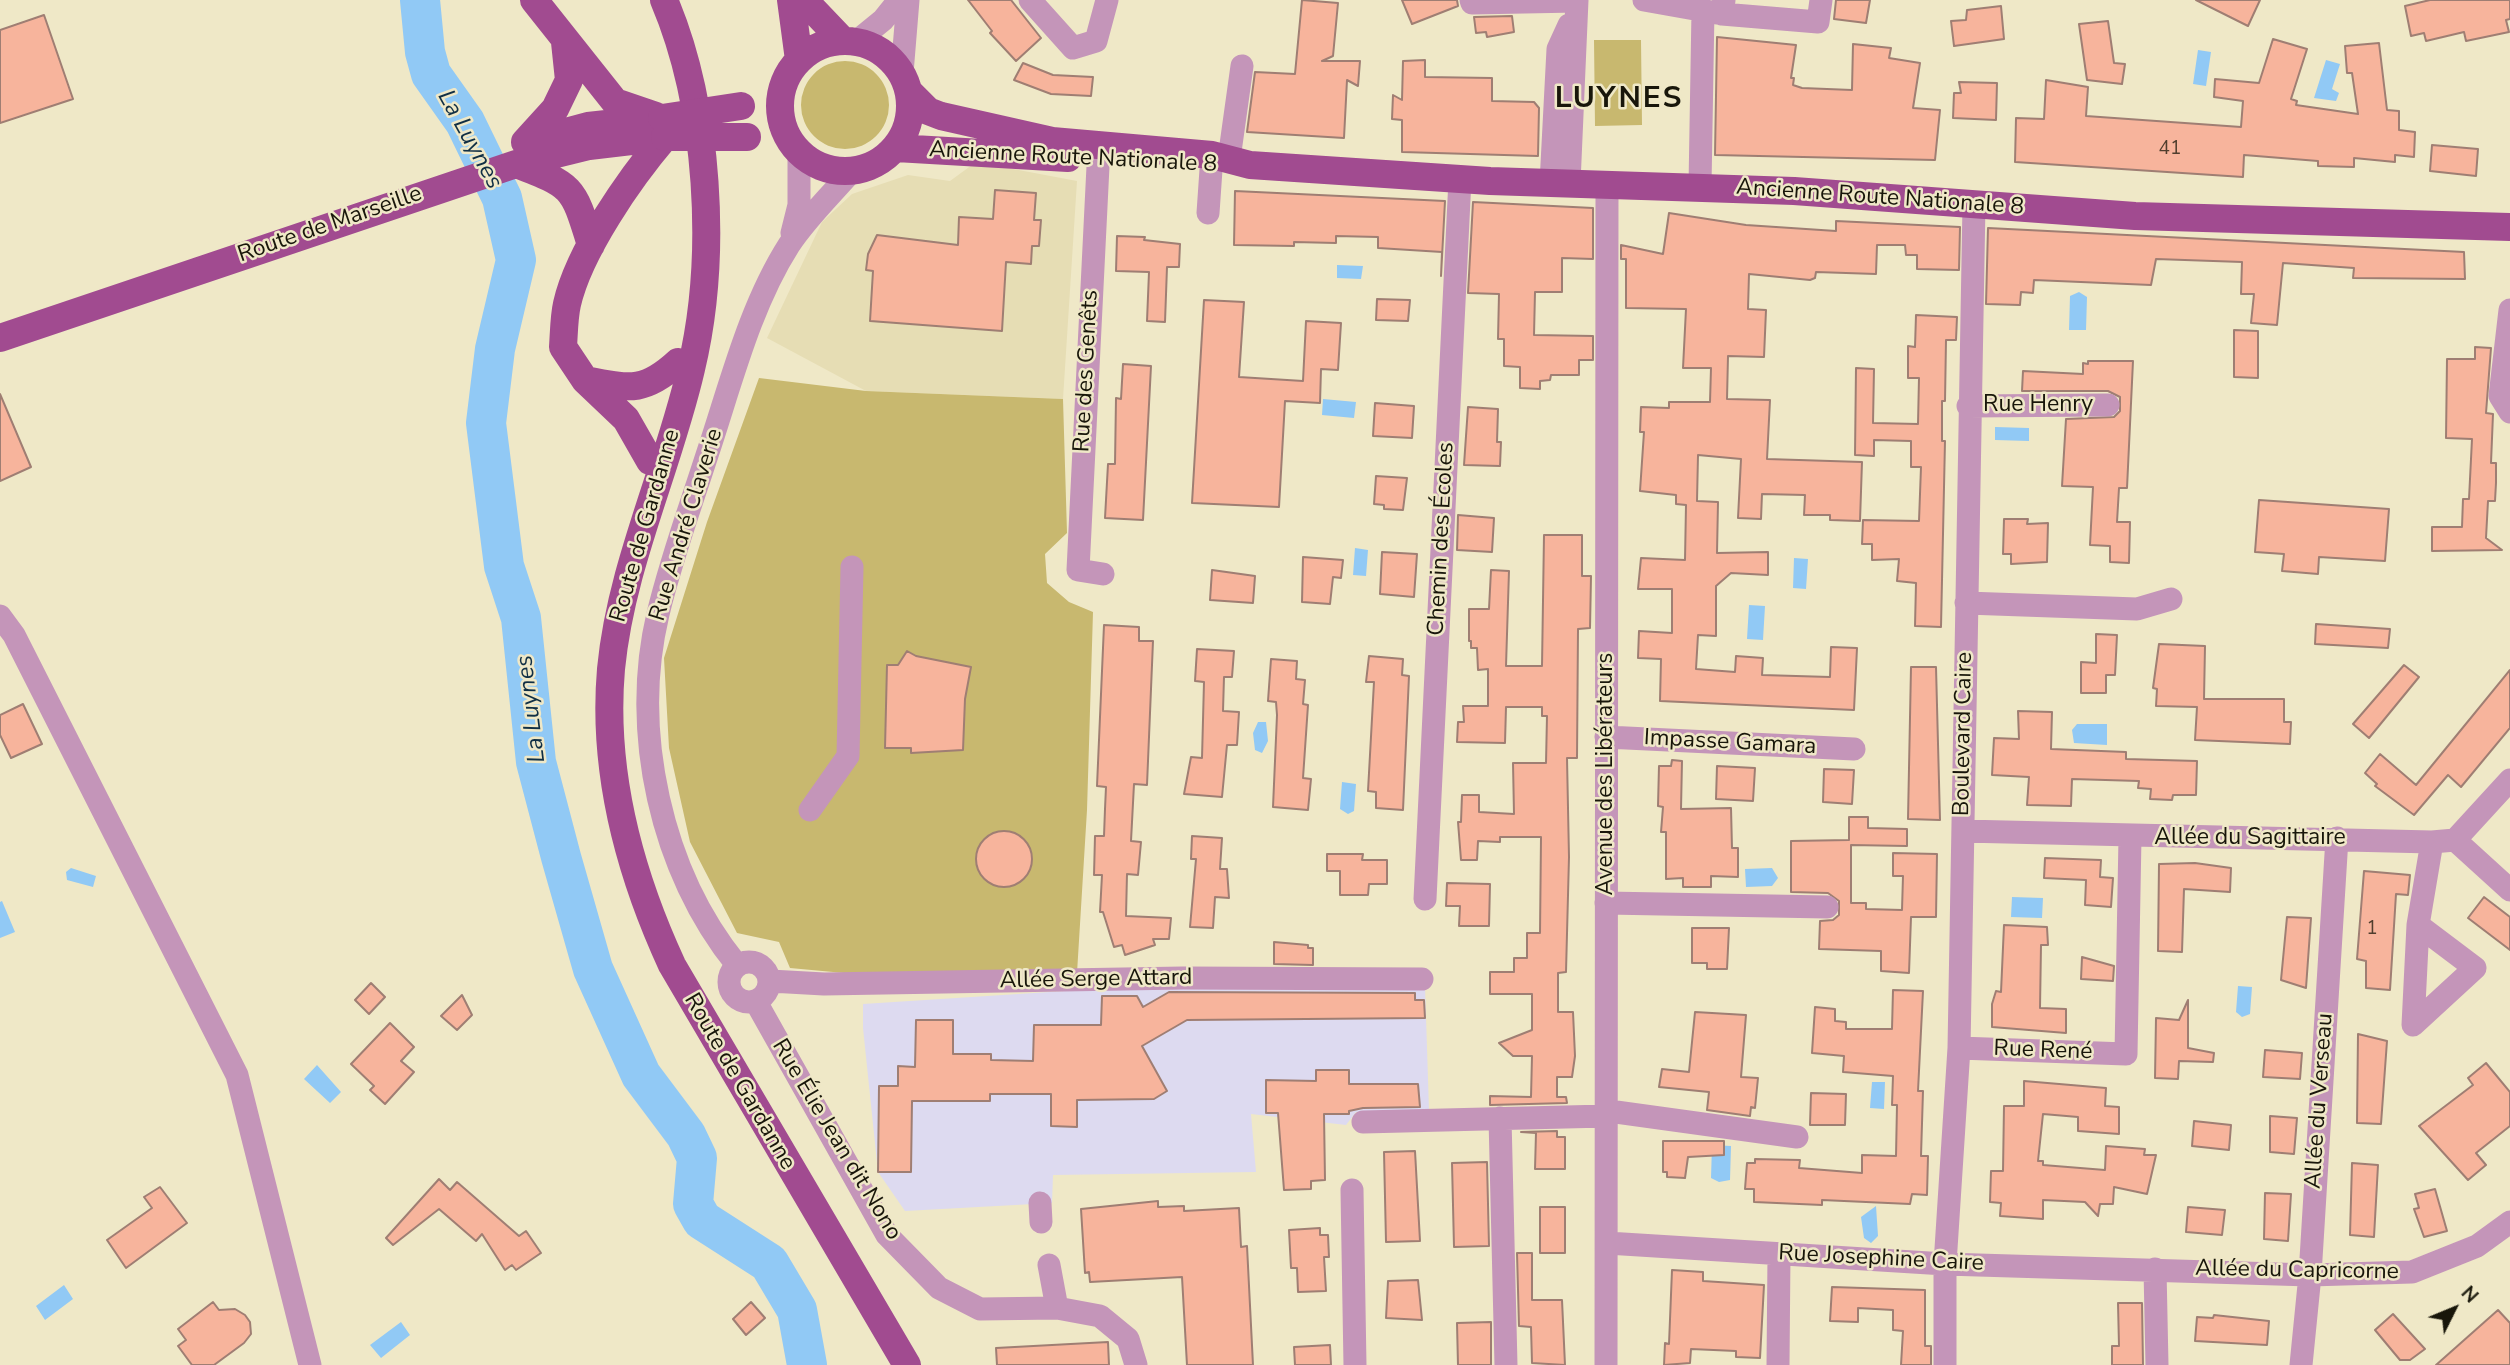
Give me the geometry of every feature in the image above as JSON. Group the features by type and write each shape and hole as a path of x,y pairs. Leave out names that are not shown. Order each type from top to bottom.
{"main road":[{"path":"534,0 615,102 664,128 747,136 795,148 814,164 832,170 851,172 876,164 896,148 906,131 910,113 906,83 889,58 874,47 849,41 819,46 764,98 664,128 591,245 567,303 563,347 585,380 626,419 650,461"},
{"name":"Route de Gardanne","path":"648,0 674,78 692,178 691,268 678,362 608,603 599,657 595,709 597,768 616,859 636,920 666,983 886,1365"},
{"name":"Route de Gardanne","path":"664,0 688,75 704,174 705,270 692,368 620,608 610,697 613,771 626,842 645,907 672,965 907,1365"},
{"path":"791,0 792,71 780,113 795,148"},
{"path":"804,0 849,41"},
{"path":"565,42 569,80 555,109 516,152 559,180 578,201 591,245"},
{"name":"Ancienne Route Nationale 8","path":"906,83 928,111 941,116 1098,153"},
{"name":"Route de Marseille","path":"0,338 588,126 664,128"},
{"name":"Ancienne Route Nationale 8","path":"896,148 1098,153 1460,179 1700,186 2135,216 2510,227"},
{"name":"Route de Marseille","path":"0,321 443,179"},
{"path":"585,380 632,389 658,380 678,362"}],"street":[{"path":"849,41 881,21 899,0"},
{"path":"906,83 908,0"},
{"path":"1030,0 1073,48 1096,41 1107,0"},
{"path":"1471,0 1472,3 1576,3 1560,183"},
{"path":"1644,0 1818,22 1821,0"},
{"path":"1700,186 1716,8"},
{"path":"1208,213 1226,162 1242,66"},
{"name":"Rue André Claverie","path":"737,965 719,942 693,897 666,829 654,768 648,708 657,615 747,335 788,246 799,205 795,148"},
{"name":"Rue des Genêts","path":"1098,153 1078,570 1103,574"},
{"name":"Rue André Claverie","path":"788,246 811,214 851,172"},
{"name":"Chemin des Écoles","path":"1425,899 1460,179"},
{"name":"Avenue des Libérateurs","path":"1606,1365 1607,184"},
{"name":"Boulevard Caire","path":"1945,1365 1945,1264 1959,1048 1973,204"},
{"path":"2510,310 2500,396 2510,412"},
{"name":"Rue Henry","path":"1968,406 2108,405"},
{"path":"810,810 848,756 852,567"},
{"path":"1966,603 2137,609 2171,599"},
{"path":"0,616 14,635 237,1075 310,1365"},
{"name":"Impasse Gamara","path":"1606,737 1854,750"},
{"path":"2418,925 2443,841 2510,780"},
{"name":"Allée du Sagittaire","path":"1963,831 2130,837 2443,841"},
{"name":"Rue René","path":"1959,1048 2126,1054 2130,837"},
{"name":"Allée du Verseau","path":"2301,1365 2337,838"},
{"path":"2443,841 2510,890"},
{"path":"1606,903 1827,907"},
{"path":"752,961 761,965 770,981 768,990 756,1002 737,999 730,991 730,972 737,965 752,961"},
{"name":"Allée Serge Attard","path":"770,981 824,984 1183,978 1422,979"},
{"name":"Rue Élie Jean dit Nono","path":"756,1002 887,1235 939,1288 979,1309 1057,1308 1100,1316 1128,1339 1136,1365"},
{"path":"1363,1122 1606,1116 1616,1112 1797,1137"},
{"path":"1500,1118 1506,1365"},
{"path":"1352,1190 1355,1365"},
{"name":"Allée du Capricorne","path":"2155,1269 2309,1275 2412,1272 2477,1246 2510,1222"},
{"name":"Rue Josephine Caire","path":"1607,1243 1945,1264 2155,1269"},
{"path":"1778,1365 1779,1254"},
{"path":"1049,1265 1057,1308"},
{"path":"2155,1269 2157,1365"}],"shaded area":[{"path":"1594,40 1641,40 1642,125 1595,126"},
{"path":"845,61 870,68 882,80 889,105 882,130 870,142 845,149 820,142 808,130 801,105 808,80 820,68"},
{"path":"976,162 1077,181 1063,399 866,391 767,338 822,222 852,194 908,175 950,181"},
{"path":"759,378 866,391 1063,399 1067,533 1045,554 1047,583 1069,602 1093,612 1087,810 1077,973 844,973 790,968 779,942 737,933 690,842 669,748 664,658 707,522"},
{"path":"1158,985 1425,986 1429,1110 1356,1112 1346,1125 1251,1114 1256,1172 1053,1175 1052,1203 905,1211 878,1172 863,1028 863,1004"}],"water":[{"path":"2198,50 2211,52 2206,86 2193,84"},
{"path":"2326,60 2340,64 2332,89 2339,93 2336,101 2314,98"},
{"path":"1337,265 1363,266 1361,279 1337,278"},
{"path":"2079,292 2087,297 2086,330 2069,330 2070,296"},
{"path":"1323,399 1356,402 1354,418 1322,415"},
{"path":"1995,427 2029,428 2029,441 1995,440"},
{"path":"1355,548 1368,550 1366,576 1353,575"},
{"path":"1794,558 1808,559 1806,589 1793,588"},
{"path":"1749,605 1765,606 1763,640 1747,639"},
{"path":"1258,722 1266,722 1268,741 1262,753 1255,750 1253,733"},
{"path":"2077,724 2107,724 2107,745 2074,743 2072,730"},
{"path":"1342,782 1356,784 1354,811 1348,814 1340,809"},
{"path":"71,868 96,876 93,887 67,880 66,872"},
{"path":"1772,868 1778,878 1772,886 1746,887 1745,869"},
{"path":"2012,897 2043,898 2042,918 2011,917"},
{"path":"2,901 15,932 0,938 0,902"},
{"path":"2238,986 2252,987 2250,1014 2242,1017 2236,1012"},
{"path":"317,1065 341,1092 330,1103 304,1079"},
{"path":"1872,1082 1885,1082 1884,1109 1870,1108"},
{"path":"1712,1145 1731,1146 1730,1180 1719,1182 1711,1178"},
{"path":"1876,1206 1878,1236 1871,1243 1864,1238 1861,1217"},
{"path":"64,1285 73,1299 45,1320 36,1306"},
{"path":"401,1322 410,1335 381,1358 370,1345"}],"building":[{"path":"968,0 1011,0 1041,38 1016,61 990,33 992,31"},
{"path":"1302,0 1338,3 1333,56 1322,61 1360,61 1358,86 1347,80 1344,138 1247,132 1255,72 1295,74"},
{"path":"1402,0 1457,0 1458,6 1412,24"},
{"path":"1836,0 1870,0 1866,23 1834,19"},
{"path":"2196,0 2260,0 2248,26"},
{"path":"2430,0 2510,0 2510,19 2506,20 2509,32 2466,41 2464,32 2426,41 2424,33 2411,36 2405,6"},
{"path":"2001,6 2004,39 1954,46 1951,21 1966,20 1967,10"},
{"path":"44,15 73,99 0,123 0,30"},
{"path":"1512,16 1514,32 1487,37 1486,32 1476,33 1474,17"},
{"path":"2108,21 2114,63 2125,64 2122,84 2087,80 2079,24"},
{"path":"1717,37 1796,45 1791,78 1794,78 1793,85 1802,88 1852,90 1853,44 1891,48 1889,58 1920,63 1913,108 1940,110 1935,160 1715,155"},
{"path":"2273,39 2307,49 2291,99 2297,101 2296,105 2358,114 2352,73 2347,73 2345,46 2379,43 2387,110 2399,111 2399,130 2415,132 2414,157 2395,155 2395,162 2354,158 2354,167 2318,166 2318,161 2244,155 2243,177 2015,162 2016,118 2044,119 2046,80 2088,87 2086,116 2241,127 2243,101 2214,97 2215,79 2259,83"},
{"path":"1425,60 1425,77 1492,78 1492,101 1534,102 1539,108 1538,156 1402,152 1402,120 1392,119 1393,95 1402,100 1403,61"},
{"path":"1023,63 1053,75 1093,77 1091,96 1051,94 1014,80"},
{"path":"1959,82 1997,83 1996,120 1953,118 1954,93 1961,93"},
{"path":"2432,145 2478,149 2476,176 2430,171"},
{"path":"995,190 1036,193 1034,220 1041,220 1039,246 1032,246 1031,264 1006,262 1002,331 870,321 873,271 866,270 868,254 877,235 958,245 959,217 993,219"},
{"path":"1235,191 1445,201 1441,276 1442,252 1378,248 1378,237 1336,236 1336,243 1294,242 1294,246 1234,245"},
{"path":"1473,202 1593,208 1593,259 1562,258 1562,292 1535,292 1534,335 1593,336 1593,360 1579,360 1579,375 1551,375 1550,380 1540,381 1540,389 1520,388 1520,367 1504,366 1504,339 1498,339 1499,294 1468,293"},
{"path":"1669,213 1746,225 1836,231 1836,221 1960,227 1959,270 1917,269 1917,255 1906,255 1905,245 1877,245 1876,274 1816,272 1815,278 1810,280 1749,274 1748,309 1766,310 1764,357 1728,356 1727,399 1770,400 1767,459 1862,462 1860,521 1830,520 1830,515 1804,515 1805,495 1762,494 1761,519 1738,518 1741,459 1698,455 1697,501 1718,502 1717,553 1768,552 1768,575 1731,573 1716,586 1716,636 1698,635 1696,669 1735,672 1736,656 1763,658 1762,675 1830,677 1831,647 1857,648 1854,710 1660,701 1661,659 1638,658 1639,631 1672,633 1672,589 1638,589 1641,558 1685,560 1686,505 1676,504 1676,495 1640,491 1644,432 1640,432 1641,407 1669,408 1669,402 1710,402 1711,368 1683,368 1686,309 1626,308 1626,259 1621,259 1621,245 1663,254"},
{"path":"1988,228 2464,252 2465,279 2353,278 2354,268 2283,263 2277,325 2251,323 2254,294 2241,294 2242,262 2156,259 2151,285 2034,280 2033,293 2021,292 2020,305 1986,304"},
{"path":"1117,236 1145,237 1144,240 1180,244 1179,267 1167,267 1165,322 1147,321 1149,272 1116,271"},
{"path":"1377,299 1410,300 1408,321 1376,320"},
{"path":"1204,300 1244,302 1239,377 1303,381 1306,321 1341,323 1338,370 1321,369 1320,403 1285,401 1279,507 1192,503"},
{"path":"1916,315 1957,317 1956,340 1946,340 1945,401 1942,401 1942,441 1945,441 1941,627 1915,626 1916,583 1897,581 1899,559 1872,560 1872,544 1862,544 1863,520 1919,521 1921,467 1911,467 1911,441 1874,440 1874,456 1855,455 1856,368 1874,369 1873,423 1918,424 1919,378 1908,378 1908,346 1915,347"},
{"path":"2234,330 2258,331 2258,378 2234,377"},
{"path":"2475,347 2491,348 2486,413 2493,414 2491,463 2496,463 2496,483 2495,501 2488,501 2486,538 2502,550 2432,551 2432,527 2462,527 2463,499 2469,499 2472,439 2446,438 2447,359 2475,359"},
{"path":"2088,361 2133,361 2127,488 2119,488 2117,522 2130,522 2129,563 2110,562 2110,546 2090,545 2093,487 2062,486 2066,419 2114,417 2120,411 2120,397 2108,391 2022,391 2023,371 2083,374 2083,363 2088,364"},
{"path":"1123,364 1151,366 1143,520 1105,518 1108,464 1115,464 1116,398 1121,399"},
{"path":"0,394 31,467 0,481"},
{"path":"1375,403 1414,406 1412,438 1373,436"},
{"path":"1468,407 1498,409 1497,442 1501,442 1500,466 1464,465"},
{"path":"1376,476 1407,478 1403,510 1384,509 1384,505 1374,504"},
{"path":"2259,500 2389,509 2385,561 2319,557 2318,574 2282,571 2284,554 2255,552"},
{"path":"1458,515 1494,518 1492,552 1457,550"},
{"path":"2004,519 2028,519 2027,524 2048,523 2047,562 2011,564 2011,554 2003,554"},
{"path":"1544,535 1582,535 1582,576 1591,576 1590,628 1578,629 1577,758 1567,758 1569,857 1566,972 1558,973 1558,1012 1573,1012 1575,1056 1572,1077 1557,1077 1557,1097 1566,1097 1567,1103 1490,1105 1490,1096 1531,1097 1532,1056 1513,1056 1499,1043 1532,1030 1532,994 1490,994 1490,972 1514,972 1514,958 1527,958 1527,933 1540,933 1541,837 1500,837 1500,842 1478,841 1477,860 1461,860 1458,822 1461,822 1462,795 1479,795 1479,812 1514,814 1513,763 1546,763 1547,716 1542,716 1542,707 1506,707 1505,743 1457,742 1458,722 1464,722 1463,706 1488,706 1488,669 1478,670 1477,648 1471,648 1469,609 1489,609 1491,570 1509,571 1506,666 1542,666"},
{"path":"1382,552 1417,554 1414,597 1380,594"},
{"path":"1303,557 1343,560 1341,578 1333,577 1330,604 1302,602"},
{"path":"1212,570 1255,576 1253,603 1210,600"},
{"path":"2316,624 2390,629 2388,648 2315,644"},
{"path":"1104,625 1139,627 1139,641 1153,641 1147,785 1134,784 1131,841 1141,842 1138,875 1127,874 1126,916 1171,918 1169,939 1153,939 1155,945 1125,955 1122,945 1114,947 1103,912 1100,912 1102,875 1094,875 1095,836 1104,836 1106,787 1097,786"},
{"path":"2096,634 2117,635 2115,675 2106,675 2106,693 2081,693 2081,662 2096,663"},
{"path":"2159,644 2205,646 2204,699 2284,699 2284,722 2291,722 2290,744 2195,740 2197,707 2156,706 2157,689 2153,688"},
{"path":"1197,649 1234,651 1232,677 1224,677 1223,711 1239,712 1237,745 1227,745 1222,797 1184,794 1191,757 1202,758 1204,682 1195,681"},
{"path":"907,651 916,656 971,667 965,699 963,750 911,753 911,748 885,748 887,665 898,665"},
{"path":"1369,656 1403,659 1402,675 1409,676 1403,810 1376,808 1376,792 1368,791 1374,682 1366,682"},
{"path":"1271,659 1297,661 1296,679 1305,680 1303,704 1308,705 1303,778 1311,779 1308,810 1273,807 1277,715 1276,702 1268,701"},
{"path":"2404,665 2419,677 2369,738 2353,724"},
{"path":"1911,667 1936,667 1940,820 1908,819"},
{"path":"2510,670 2510,728 2461,787 2448,775 2414,815 2375,786 2377,784 2365,773 2380,754 2416,785"},
{"path":"23,704 42,744 11,758 0,735 0,715"},
{"path":"2018,711 2052,712 2051,749 2126,752 2126,759 2197,761 2196,795 2173,795 2172,800 2150,799 2151,789 2138,788 2139,781 2072,779 2071,806 2027,805 2029,777 1992,775 1994,738 2019,739"},
{"path":"1672,760 1682,761 1681,809 1731,808 1732,848 1738,848 1738,877 1711,876 1711,887 1683,887 1683,878 1666,879 1666,832 1661,832 1663,807 1658,806 1659,766 1671,766"},
{"path":"1717,766 1755,768 1753,801 1716,799"},
{"path":"1824,769 1854,770 1852,804 1823,802"},
{"path":"1849,817 1868,817 1868,828 1907,829 1907,846 1851,845 1851,903 1866,903 1866,909 1902,910 1903,876 1893,876 1893,853 1937,854 1936,917 1911,917 1909,973 1881,971 1881,951 1819,949 1820,921 1833,920 1839,915 1839,901 1828,893 1791,892 1791,841 1849,840"},
{"path":"998,831 1010,831 1024,839 1032,853 1030,870 1024,879 1010,887 998,887 981,875 976,865 976,853 988,836"},
{"path":"1192,836 1222,838 1220,869 1227,869 1229,898 1215,897 1213,928 1190,927 1196,859 1191,859"},
{"path":"1327,854 1363,854 1362,860 1387,860 1387,884 1369,884 1368,895 1340,895 1340,871 1327,871"},
{"path":"2045,858 2101,860 2100,877 2113,878 2111,907 2085,905 2086,880 2044,878"},
{"path":"2195,863 2231,868 2230,892 2184,889 2182,952 2158,951 2159,864"},
{"path":"2364,871 2410,875 2408,895 2396,894 2390,990 2366,988 2366,961 2357,959"},
{"path":"1447,883 1490,884 1489,926 1459,926 1460,906 1446,906"},
{"path":"2484,897 2510,917 2510,950 2468,918"},
{"path":"2287,917 2311,918 2306,988 2281,980"},
{"path":"2004,925 2047,927 2048,945 2041,945 2040,1008 2066,1009 2066,1033 1992,1027 1992,1004 1996,991 2001,992"},
{"path":"1692,928 1729,928 1727,969 1707,969 1707,963 1692,963"},
{"path":"1274,942 1308,945 1308,948 1313,948 1313,965 1274,964"},
{"path":"2082,957 2114,966 2113,981 2081,979"},
{"path":"371,983 385,997 369,1014 355,1000"},
{"path":"1893,990 1923,991 1918,1091 1923,1091 1921,1156 1928,1156 1927,1195 1912,1194 1910,1204 1822,1200 1822,1205 1754,1202 1754,1189 1745,1189 1747,1163 1755,1163 1755,1159 1800,1160 1799,1168 1862,1173 1862,1155 1896,1156 1897,1105 1892,1105 1893,1076 1843,1072 1844,1056 1812,1053 1815,1007 1835,1009 1835,1021 1846,1022 1846,1029 1892,1029"},
{"path":"1169,992 1415,993 1415,1000 1424,1000 1425,1018 1187,1020 1142,1046 1167,1091 1154,1099 1077,1100 1077,1127 1051,1126 1051,1094 990,1094 990,1101 912,1101 911,1172 878,1172 879,1086 898,1086 898,1066 915,1067 916,1020 953,1020 953,1054 991,1054 991,1060 1033,1061 1034,1025 1101,1025 1102,996 1137,996 1143,1007"},
{"path":"462,995 472,1015 457,1030 441,1016"},
{"path":"2188,1000 2188,1048 2214,1053 2213,1062 2179,1061 2178,1079 2155,1078 2156,1018 2179,1020"},
{"path":"1695,1012 1746,1015 1741,1077 1758,1078 1755,1108 1751,1107 1750,1116 1707,1110 1709,1092 1659,1087 1662,1069 1689,1072"},
{"path":"390,1023 414,1047 401,1061 414,1072 385,1104 370,1090 374,1086 351,1064"},
{"path":"2358,1034 2387,1041 2381,1124 2357,1123"},
{"path":"2265,1050 2302,1053 2300,1079 2263,1077"},
{"path":"2486,1063 2510,1092 2510,1126 2476,1153 2486,1165 2468,1180 2419,1126 2473,1085 2468,1078"},
{"path":"1316,1070 1349,1070 1349,1084 1418,1084 1420,1107 1363,1108 1349,1111 1349,1114 1324,1114 1325,1180 1311,1181 1311,1189 1284,1190 1278,1113 1266,1113 1266,1080 1316,1081"},
{"path":"2024,1081 2106,1088 2105,1106 2119,1107 2119,1134 2078,1131 2078,1117 2043,1114 2038,1161 2043,1161 2043,1165 2105,1170 2106,1146 2145,1149 2144,1155 2156,1155 2147,1194 2114,1187 2113,1204 2100,1204 2098,1216 2085,1202 2043,1200 2043,1219 2000,1216 2001,1203 1990,1202 1991,1171 2003,1171 2004,1106 2024,1106"},
{"path":"1811,1093 1846,1094 1845,1125 1810,1125"},
{"path":"2270,1116 2297,1118 2294,1154 2270,1152"},
{"path":"2194,1121 2231,1125 2229,1150 2192,1146"},
{"path":"1557,1131 1557,1137 1565,1137 1565,1169 1535,1169 1536,1133 1521,1132"},
{"path":"1663,1141 1724,1141 1724,1155 1688,1157 1685,1178 1667,1177 1667,1172 1663,1172"},
{"path":"1415,1151 1420,1241 1386,1242 1384,1152"},
{"path":"1487,1162 1489,1246 1454,1247 1452,1163"},
{"path":"2352,1163 2378,1165 2374,1237 2350,1235"},
{"path":"439,1179 450,1190 457,1182 519,1236 526,1231 541,1253 516,1270 512,1265 505,1270 482,1234 476,1241 439,1209 393,1245 386,1238"},
{"path":"160,1187 187,1223 126,1268 107,1240 152,1208 144,1197"},
{"path":"2435,1189 2447,1231 2424,1237 2414,1209 2419,1208 2415,1194"},
{"path":"2265,1193 2291,1194 2288,1241 2264,1239"},
{"path":"1158,1201 1158,1207 1184,1206 1184,1211 1239,1208 1241,1247 1247,1246 1253,1365 1187,1365 1182,1277 1090,1282 1089,1272 1085,1273 1081,1209"},
{"path":"1540,1207 1565,1207 1565,1253 1540,1253"},
{"path":"2188,1207 2225,1210 2222,1235 2186,1232"},
{"path":"1320,1228 1320,1235 1328,1235 1329,1257 1324,1257 1326,1291 1298,1292 1297,1268 1291,1268 1289,1230"},
{"path":"1517,1253 1532,1253 1532,1300 1562,1300 1565,1365 1532,1363 1531,1327 1519,1326"},
{"path":"1672,1270 1703,1272 1703,1281 1764,1285 1760,1358 1736,1357 1736,1351 1691,1349 1690,1363 1664,1365 1665,1343 1669,1344"},
{"path":"1418,1280 1422,1320 1386,1318 1388,1281"},
{"path":"1832,1287 1925,1290 1925,1346 1931,1346 1931,1365 1901,1365 1903,1331 1893,1330 1893,1310 1858,1308 1858,1322 1830,1321"},
{"path":"213,1302 219,1310 235,1309 245,1315 250,1322 251,1334 244,1343 214,1365 192,1365 178,1346 186,1340 178,1329"},
{"path":"751,1302 765,1318 746,1335 733,1319"},
{"path":"2118,1303 2142,1303 2143,1365 2112,1365 2112,1346 2119,1346"},
{"path":"2498,1310 2510,1323 2510,1365 2436,1365"},
{"path":"2393,1314 2425,1349 2410,1360 2400,1360 2375,1330"},
{"path":"2214,1315 2269,1321 2267,1345 2195,1341 2197,1317 2213,1318"},
{"path":"1491,1322 1491,1365 1458,1365 1457,1323"},
{"path":"1108,1342 1109,1365 997,1365 996,1348"},
{"path":"1330,1345 1331,1365 1295,1365 1294,1347"}],"waterway":[{"name":"La Luynes","path":"420,0 425,52 431,74 465,122 502,198 516,260 495,349 486,423 504,566 521,618 536,762 561,857 593,969 641,1075 686,1135 697,1158 693,1204 702,1220 769,1263 797,1310 807,1365"}],"district":[{"name":"LUYNES","path":"1619,100"}]}
